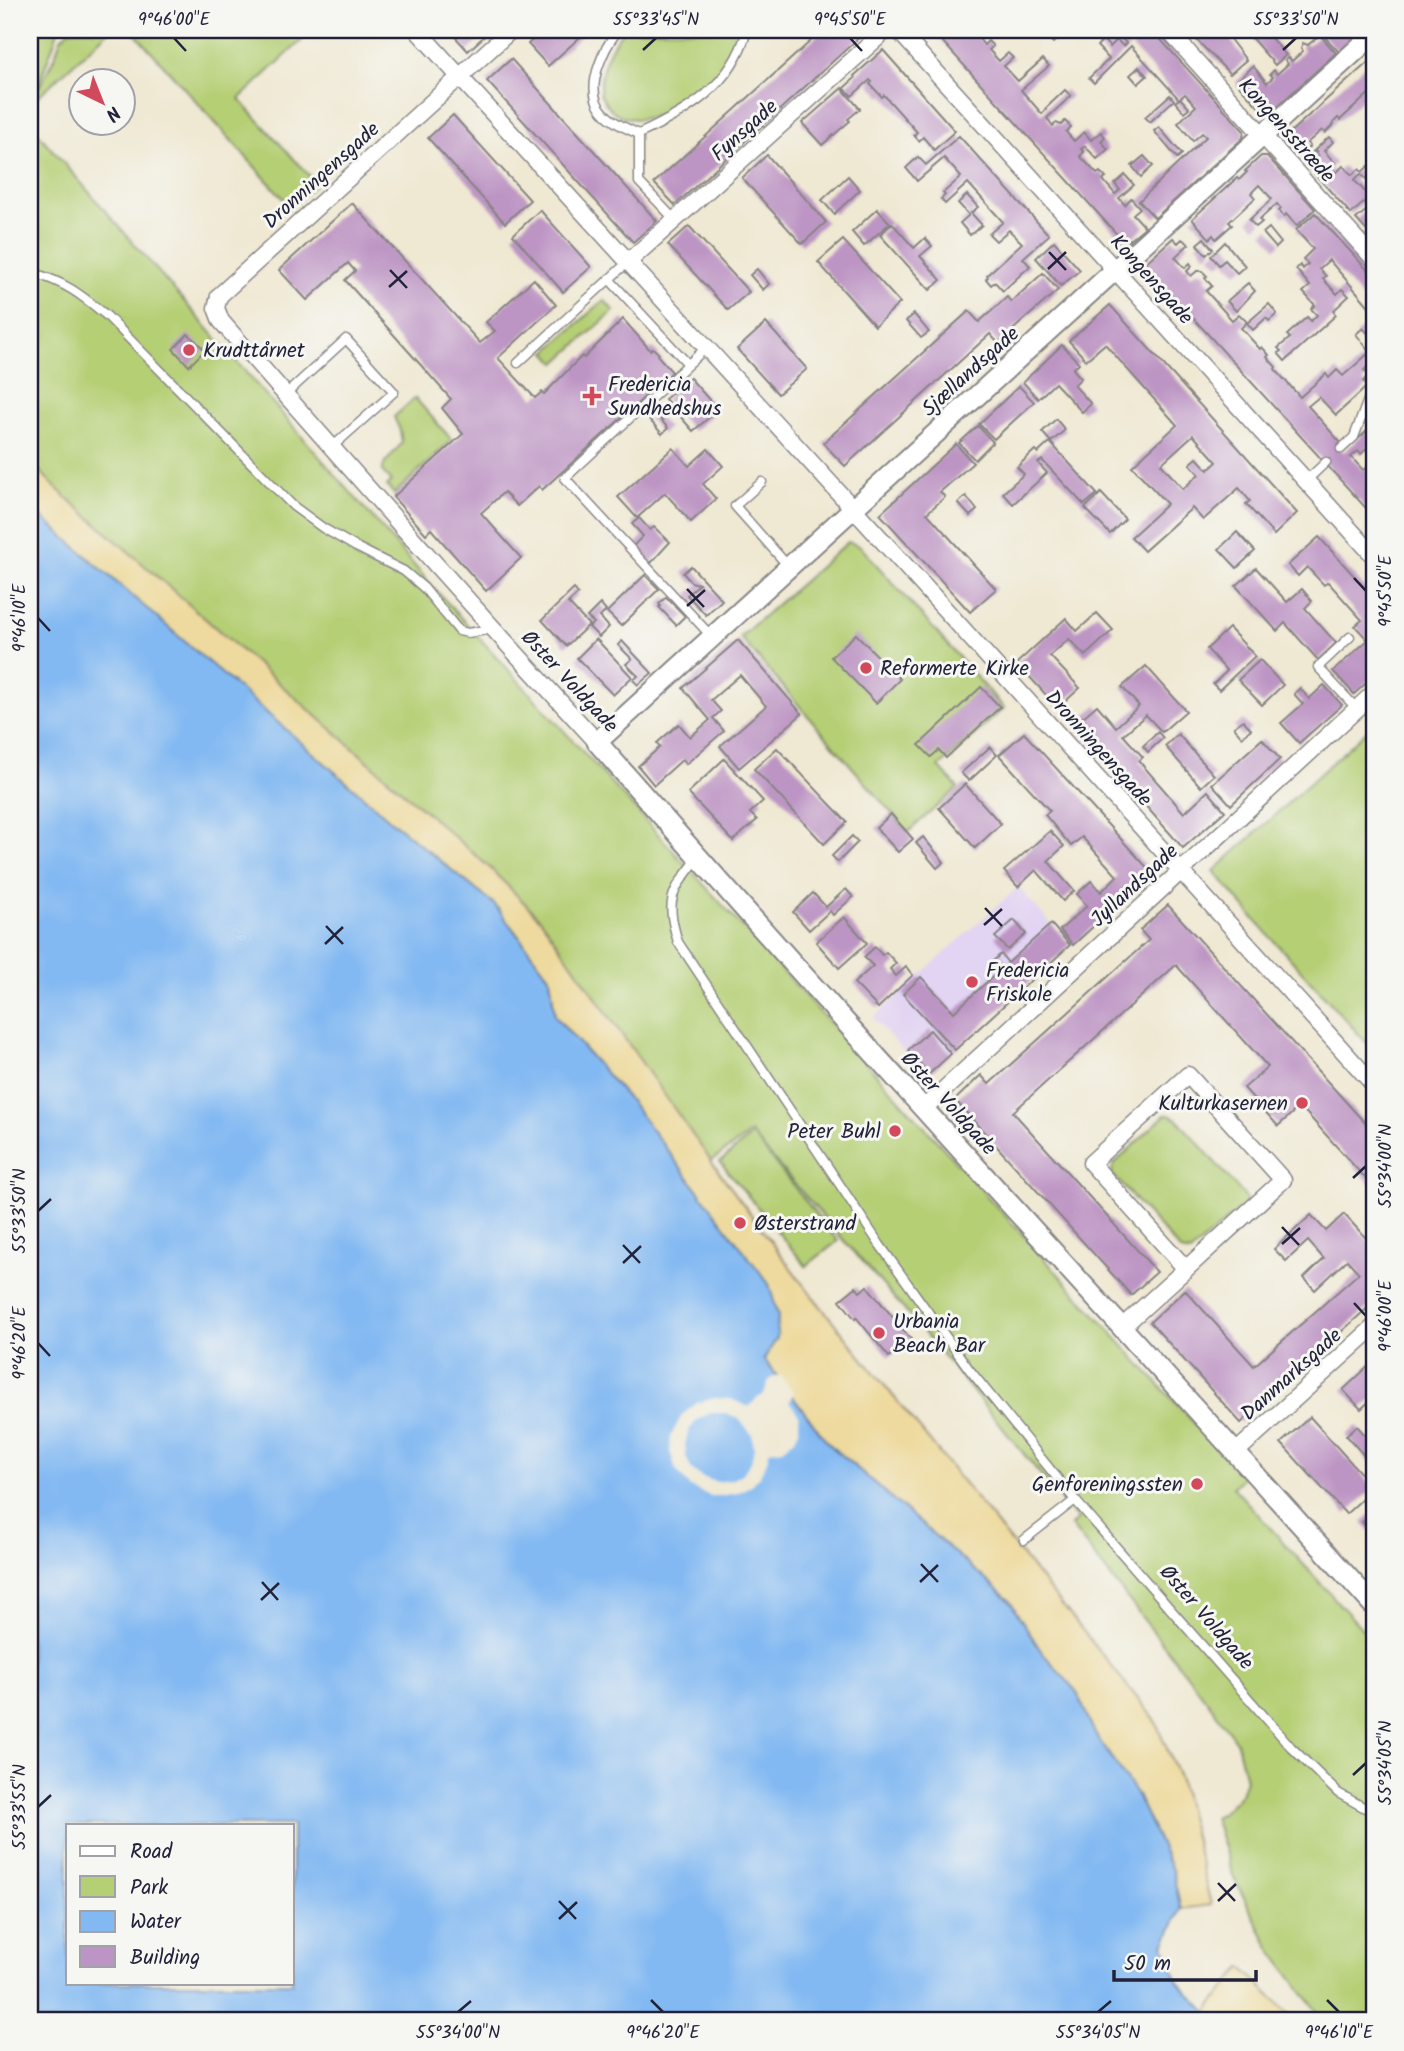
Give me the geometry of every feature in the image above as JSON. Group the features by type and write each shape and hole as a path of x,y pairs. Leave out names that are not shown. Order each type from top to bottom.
{"street":[{"name":"Dronningensgade","path":"417,30 1374,1085"},
{"path":"460,76 511,30"},
{"name":"Fynsgade","path":"629,261 886,30"},
{"name":"Kongensgade","path":"898,30 1374,556"},
{"name":"Kongensstræde","path":"1168,30 1374,259"},
{"name":"Sjællandsgade","path":"597,742 1374,34"},
{"name":"Dronningensgade","path":"216,308 219,296 460,76"},
{"name":"Øster Voldgade","path":"216,308 221,321 492,629 597,742 923,1109 1374,1606"},
{"name":"Jyllandsgade","path":"923,1109 1374,693"},
{"path":"1121,1328 1186,1269 1283,1180 1188,1075 1091,1163 1186,1269"},
{"name":"Danmarksgade","path":"1236,1452 1374,1327"}],"lane":[{"path":"618,30 597,71 596,99 603,112 614,121 639,134"},
{"path":"639,134 685,110 717,85 734,64 747,30"},
{"path":"639,134 639,182 675,220"},
{"path":"518,363 629,261"},
{"name":"Øster Voldgade","path":"30,272 52,278 77,291 107,316 293,506 323,528 404,571 424,587 459,631 468,633 492,629"},
{"path":"610,279 688,364"},
{"path":"285,395 346,339 394,392 331,448"},
{"path":"707,347 565,478 712,637"},
{"path":"1341,449 1354,437 1371,392"},
{"path":"1306,481 1326,462"},
{"path":"762,482 735,506 789,568"},
{"path":"1350,637 1318,667 1357,709"},
{"name":"Øster Voldgade","path":"698,858 671,899 670,917 678,942 880,1245 969,1369 1075,1500 1291,1747 1338,1793 1374,1813"},
{"path":"1024,1540 1075,1500"}],"shaded area":[{"name":"Fredericia Friskole","path":"1018,887 1070,945 926,1076 873,1018"}],"green space":[{"path":"30,30 58,30 37,92 61,38 70,30 110,30 71,66 66,66 66,71 34,100 35,130 432,586 1243,1477 1233,1487 1374,1642 1374,2021 1324,2021 1270,1948 1234,1878 1214,1817 1222,1813 1241,1794 1246,1779 1237,1743 1071,1526 1078,1520 928,1337 753,1136 838,1241 806,1266 720,1162 752,1135 751,1133 711,1161 541,920 491,869 57,489 30,461"},
{"path":"132,30 313,30 239,99 316,183 291,207"},
{"path":"624,30 741,30 728,61 704,87 675,108 642,119 627,118 613,111 600,94 601,76 606,60"},
{"path":"604,300 614,311 556,363 546,352"},
{"path":"415,398 452,440 394,494 387,486 391,481 382,471 385,463 402,443 394,417"},
{"path":"848,542 860,546 1004,708 939,767 958,788 908,832 740,637"},
{"path":"1374,724 1374,1051 1214,871"},
{"path":"1165,1115 1177,1119 1247,1201 1190,1253 1181,1251 1112,1174 1113,1165"}],"sand":[{"name":"Østerstrand","path":"30,461 57,489 491,869 541,920 711,1161 805,1287 1155,1720 1180,1780 1211,1905 1181,1909 1172,1870 1137,1795 1095,1734 1076,1691 1041,1651 1009,1600 829,1444 763,1359 777,1337 630,1101 555,1016 550,978 495,905 397,826 33,511 30,507"},
{"path":"1242,1967 1295,2021 1216,2021 1206,2013"}],"water":[{"path":"30,507 397,826 495,905 550,978 555,1016 630,1101 769,1284 778,1316 777,1338 764,1359 829,1444 1009,1600 1041,1651 1076,1691 1095,1734 1137,1795 1172,1870 1181,1909 1164,1945 1178,1982 1216,2021 30,2021"}],"pier":[{"path":"774,1376 781,1376 794,1393 789,1401 799,1415 799,1430 795,1439 782,1449 769,1451 760,1475 750,1486 737,1493 710,1496 690,1487 676,1470 670,1451 671,1436 682,1415 697,1403 715,1398 731,1399 749,1407 764,1395 768,1382","holes":["711,1413 725,1413 738,1418 752,1434 754,1448 751,1462 743,1473 731,1480 717,1482 703,1478 692,1470 686,1457 685,1443 689,1430 698,1419"]}],"building":[{"path":"449,30 491,30 468,51"},
{"path":"543,30 588,30 548,66 528,44"},
{"path":"823,30 861,30 864,33 675,205 654,183"},
{"path":"932,30 972,30 984,45 988,41 993,46 989,50 999,61 1008,53 1013,58 1004,66 1018,81 1043,59 1049,66 1021,90 1042,114 1065,90 1071,96 1047,118 1053,126 1056,123 1061,125 1065,121 1071,127 1066,132 1074,141 1084,132 1091,140 1101,132 1105,137 1101,141 1108,149 1097,159 1085,146 1081,149 1084,152 1080,156 1097,174 1100,172 1106,178 1103,180 1115,194 1120,190 1115,184 1125,175 1134,185 1119,198 1125,205 1131,198 1140,208 1133,214 1145,227 1128,241 1123,241"},
{"path":"1040,30 1068,30 1053,43"},
{"path":"1107,30 1152,30 1244,131 1243,138 1155,218 1139,201 1206,137 1202,133 1193,141 1178,123 1196,106 1185,94 1180,98 1189,108 1184,112 1175,102 1179,99 1131,46 1094,83 1089,78 1109,59 1097,46 1103,40 1110,47 1117,40 1123,46 1126,43 1116,32 1113,36"},
{"path":"1187,30 1231,30 1226,34 1246,60 1230,74"},
{"path":"1255,30 1264,30 1286,55 1275,65 1249,35"},
{"path":"1325,30 1363,30 1339,52 1321,33"},
{"path":"1320,35 1336,53 1269,114 1264,113 1236,82 1253,66 1267,83 1273,77 1270,74 1274,70 1277,74 1288,64 1285,60 1288,57 1292,61 1303,51 1303,43 1308,45"},
{"path":"883,50 955,131 934,150 923,137 919,141 914,135 917,132 884,95 882,97 870,84 870,80 852,96 844,88"},
{"path":"1374,57 1374,89 1340,120 1338,118 1325,133 1322,130 1307,143 1310,146 1299,156 1286,141 1289,138 1287,135"},
{"path":"511,59 657,221 633,242 487,81"},
{"path":"1139,67 1147,76 1138,84 1130,75"},
{"path":"842,88 860,109 822,145 802,123"},
{"path":"1170,95 1174,100 1150,122 1145,117"},
{"path":"453,115 530,200 505,223 428,138"},
{"path":"1159,127 1182,154 1177,158 1154,131"},
{"path":"959,136 1049,235 1023,258 1030,266 1003,291 995,282 991,285 986,279 987,275 1022,243 1009,230 996,241 989,234 1003,222 968,183 945,204 941,199 945,195 943,193 961,177 944,158 917,181 906,168 918,157 926,165"},
{"path":"1329,137 1333,142 1324,151 1335,163 1331,170 1337,172 1343,166 1352,175 1359,169 1362,172 1370,165 1374,170 1366,179 1361,174 1354,180 1370,197 1351,214 1303,161 1314,151 1319,156 1315,150"},
{"path":"767,155 826,222 802,244 742,178"},
{"path":"1144,156 1153,166 1141,177 1132,166"},
{"path":"1261,156 1267,156 1315,209 1297,226 1286,214 1284,217 1277,204 1259,220 1262,222 1256,227 1249,220 1272,199 1259,185 1251,193 1255,198 1229,222 1232,225 1216,239 1213,235 1210,239 1192,219 1237,178 1239,180"},
{"path":"848,176 860,190 834,214 822,200"},
{"path":"967,195 978,207 971,213 982,225 970,235 960,223 969,215 958,203"},
{"name":"Fredericia Sundhedshus","path":"352,203 480,343 495,331 486,322 534,279 556,305 498,358 535,398 542,392 544,394 623,319 650,350 653,348 659,354 672,372 542,490 539,486 517,506 504,492 481,513 521,558 486,591 431,529 426,534 393,497 463,434 442,408 451,399 345,280 355,271 348,263 307,300 279,270"},
{"path":"1374,204 1374,239 1356,219"},
{"path":"877,209 890,223 864,246 852,232"},
{"path":"540,210 591,267 563,292 513,235"},
{"path":"1315,213 1374,277 1374,312 1329,260 1319,269 1326,276 1323,279 1337,294 1342,289 1349,296 1333,311 1336,315 1285,361 1278,353 1281,351 1278,348 1290,338 1287,335 1307,317 1311,321 1317,315 1311,309 1315,305 1303,292 1310,286 1296,269 1300,265 1303,269 1308,264 1303,259 1313,249 1296,230"},
{"path":"892,223 914,248 925,238 932,246 920,256 941,280 930,290 880,235"},
{"path":"689,226 749,292 728,310 668,245"},
{"path":"1269,228 1281,243 1276,248 1263,233"},
{"path":"1173,238 1178,243 1182,239 1189,244 1175,257 1185,268 1190,263 1192,266 1187,271 1191,276 1202,271 1207,276 1205,278 1212,286 1206,291 1232,320 1239,314 1247,322 1241,328 1269,355 1267,357 1275,369 1300,397 1326,374 1329,378 1337,370 1343,376 1370,352 1356,334 1363,328 1374,340 1374,361 1364,370 1369,375 1363,381 1367,386 1336,415 1319,397 1308,406 1341,443 1338,446 1344,452 1370,428 1374,434 1374,442 1361,454 1358,451 1351,457 1374,477 1374,517 1144,264"},
{"path":"1204,238 1213,249 1206,255 1197,244"},
{"path":"843,240 900,303 875,326 818,262"},
{"path":"1054,241 1080,270 1061,286 1036,258"},
{"path":"1225,242 1245,266 1237,273 1225,260 1219,265 1211,256"},
{"path":"757,269 769,284 763,290 750,275"},
{"path":"1043,273 1058,290 998,343 990,334 845,466 823,443 969,311 979,322 1007,297 1011,302"},
{"path":"1248,283 1255,291 1236,311 1227,301"},
{"path":"1269,304 1277,314 1269,321 1266,318 1253,330 1247,323"},
{"path":"1110,305 1297,513 1274,535 1246,504 1250,501 1239,488 1203,520 1192,508 1144,551 1131,537 1167,504 1132,466 1177,425 1105,344 1086,360 1069,341","holes":["1193,435 1217,462 1208,470 1197,458 1190,464 1199,474 1183,489 1161,464"]},
{"path":"914,314 929,332 921,338 906,321"},
{"path":"766,323 807,369 778,394 737,349"},
{"name":"Krudttårnet","path":"188,334 205,350 189,366 173,349"},
{"path":"1062,345 1079,363 1073,369 1081,378 1074,385 1091,404 1082,412 1055,383 1038,399 1023,382"},
{"path":"690,378 718,410 693,431 665,399"},
{"path":"1019,386 1034,402 994,439 979,424"},
{"path":"654,412 668,428 662,434 648,418"},
{"path":"1056,419 1065,430 1051,442 1042,432"},
{"path":"978,426 993,442 975,460 959,443"},
{"path":"1050,442 1097,494 1084,505 1042,460 1038,463 1047,473 1013,504 1003,493 1024,474 1017,467 1035,450 1038,453"},
{"path":"956,444 973,463 940,492 945,497 927,513 996,589 970,612 880,514"},
{"path":"673,448 689,466 708,449 723,466 703,484 716,499 691,522 665,493 637,518 618,497"},
{"path":"1101,493 1125,519 1110,534 1085,508"},
{"path":"966,496 977,510 970,516 958,503"},
{"path":"639,518 650,530 654,527 670,542 650,564 633,546 643,536 632,524"},
{"path":"1237,532 1255,551 1237,568 1219,549"},
{"path":"1319,537 1374,598 1374,676 1354,694 1333,671 1368,640 1355,626 1362,620 1328,582 1324,585 1307,567 1298,576 1288,565"},
{"path":"691,566 722,600 706,615 687,595 699,584 691,582 683,573"},
{"path":"1256,568 1287,602 1302,589 1312,601 1305,608 1336,643 1318,660 1285,623 1277,631 1236,586"},
{"path":"645,575 659,589 621,626 607,612"},
{"path":"574,589 578,594 568,603 589,625 566,646 542,620"},
{"path":"666,597 685,616 676,625 659,607"},
{"path":"600,604 606,611 600,617 609,627 599,637 589,627 594,623 587,617"},
{"path":"1097,613 1113,630 1085,656 1069,639 1050,656 1080,688 1058,708 1017,663 1066,618 1077,631"},
{"path":"1229,628 1255,656 1219,690 1213,684 1227,671 1207,649"},
{"name":"Reformerte Kirke","path":"856,634 900,679 876,703 831,657"},
{"path":"596,639 632,677 613,695 577,658"},
{"path":"738,640 802,714 739,768 720,746 766,706 740,675 711,700 721,711 713,718 724,731 686,764 683,759 654,785 638,766 660,747 657,743 679,724 690,737 710,720 683,688"},
{"path":"622,641 652,673 638,685 633,680 638,676 626,664 632,659 618,645"},
{"path":"1260,660 1283,685 1262,705 1238,680"},
{"path":"1146,666 1186,711 1162,732 1146,715 1123,735 1143,757 1139,761 1184,813 1208,791 1225,811 1183,848 1074,725 1097,705 1116,727 1139,706 1122,687"},
{"path":"1324,685 1342,705 1299,743 1281,723 1303,704 1294,694 1300,688 1309,699"},
{"path":"981,687 1000,707 946,758 939,750 931,757 919,745"},
{"path":"1243,720 1251,729 1242,737 1234,727"},
{"path":"1158,732 1163,738 1148,752 1143,746"},
{"path":"1024,733 1152,873 1073,945 1060,930 1087,906 1077,894 1091,881 1101,892 1117,876 1082,837 1071,846 1045,815 1050,811 999,755"},
{"path":"1178,734 1214,775 1201,787 1165,746"},
{"path":"1262,739 1280,759 1231,805 1212,784"},
{"path":"990,747 997,755 969,781 961,773"},
{"path":"777,748 847,822 824,844 754,769"},
{"path":"724,759 763,801 750,813 757,820 733,841 688,793"},
{"path":"965,784 1001,824 975,848 939,808"},
{"path":"891,814 913,839 898,852 876,828"},
{"path":"1050,831 1064,846 1048,861 1074,891 1063,901 1036,870 1018,887 1004,871"},
{"path":"852,836 858,842 838,862 832,856"},
{"path":"923,837 944,862 937,868 916,843"},
{"path":"846,889 853,897 833,915 830,911 809,930 793,912 813,893 826,907"},
{"name":"Kulturkasernen","path":"1168,905 1374,1133 1374,1188 1300,1106 1278,1126 1244,1088 1268,1067 1176,965 1013,1112 1157,1272 1131,1295 955,1100 981,1075 989,1084 1149,940 1140,930"},
{"path":"844,917 867,943 839,968 816,942"},
{"path":"1014,920 1026,934 1008,950 995,937"},
{"path":"1051,924 1070,945 955,1050 903,994 921,977 954,1012 1000,970 992,962 1001,954 1008,963"},
{"path":"875,947 882,955 886,952 896,963 890,969 896,976 906,967 913,975 878,1008 854,983 873,966 864,957"},
{"path":"930,1030 951,1054 929,1074 908,1050"},
{"path":"1344,1214 1374,1247 1374,1302 1241,1423 1150,1322 1185,1290 1254,1366 1359,1273 1347,1260 1315,1290 1304,1278 1324,1259 1308,1241 1286,1261 1274,1249 1311,1215 1326,1231"},
{"path":"867,1286 911,1339 889,1357 840,1300 856,1287 860,1292"},
{"path":"1374,1361 1374,1401 1372,1399 1361,1409 1343,1390"},
{"path":"1310,1417 1374,1488 1346,1514 1281,1443"},
{"path":"1357,1426 1374,1445 1374,1467 1346,1435"},
{"path":"1374,1511 1374,1535 1362,1522"}],"place":[{"name":"Krudttårnet","path":"189,350"},
{"name":"Fredericia Sundhedshus","path":"592,396"},
{"name":"Reformerte Kirke","path":"866,668"},
{"name":"Fredericia Friskole","path":"972,982"},
{"name":"Kulturkasernen","path":"1302,1103"},
{"name":"Peter Buhl","path":"895,1131"},
{"name":"Østerstrand","path":"740,1223"},
{"name":"Urbania Beach Bar","path":"879,1333"},
{"name":"Genforeningssten","path":"1197,1484"}]}
